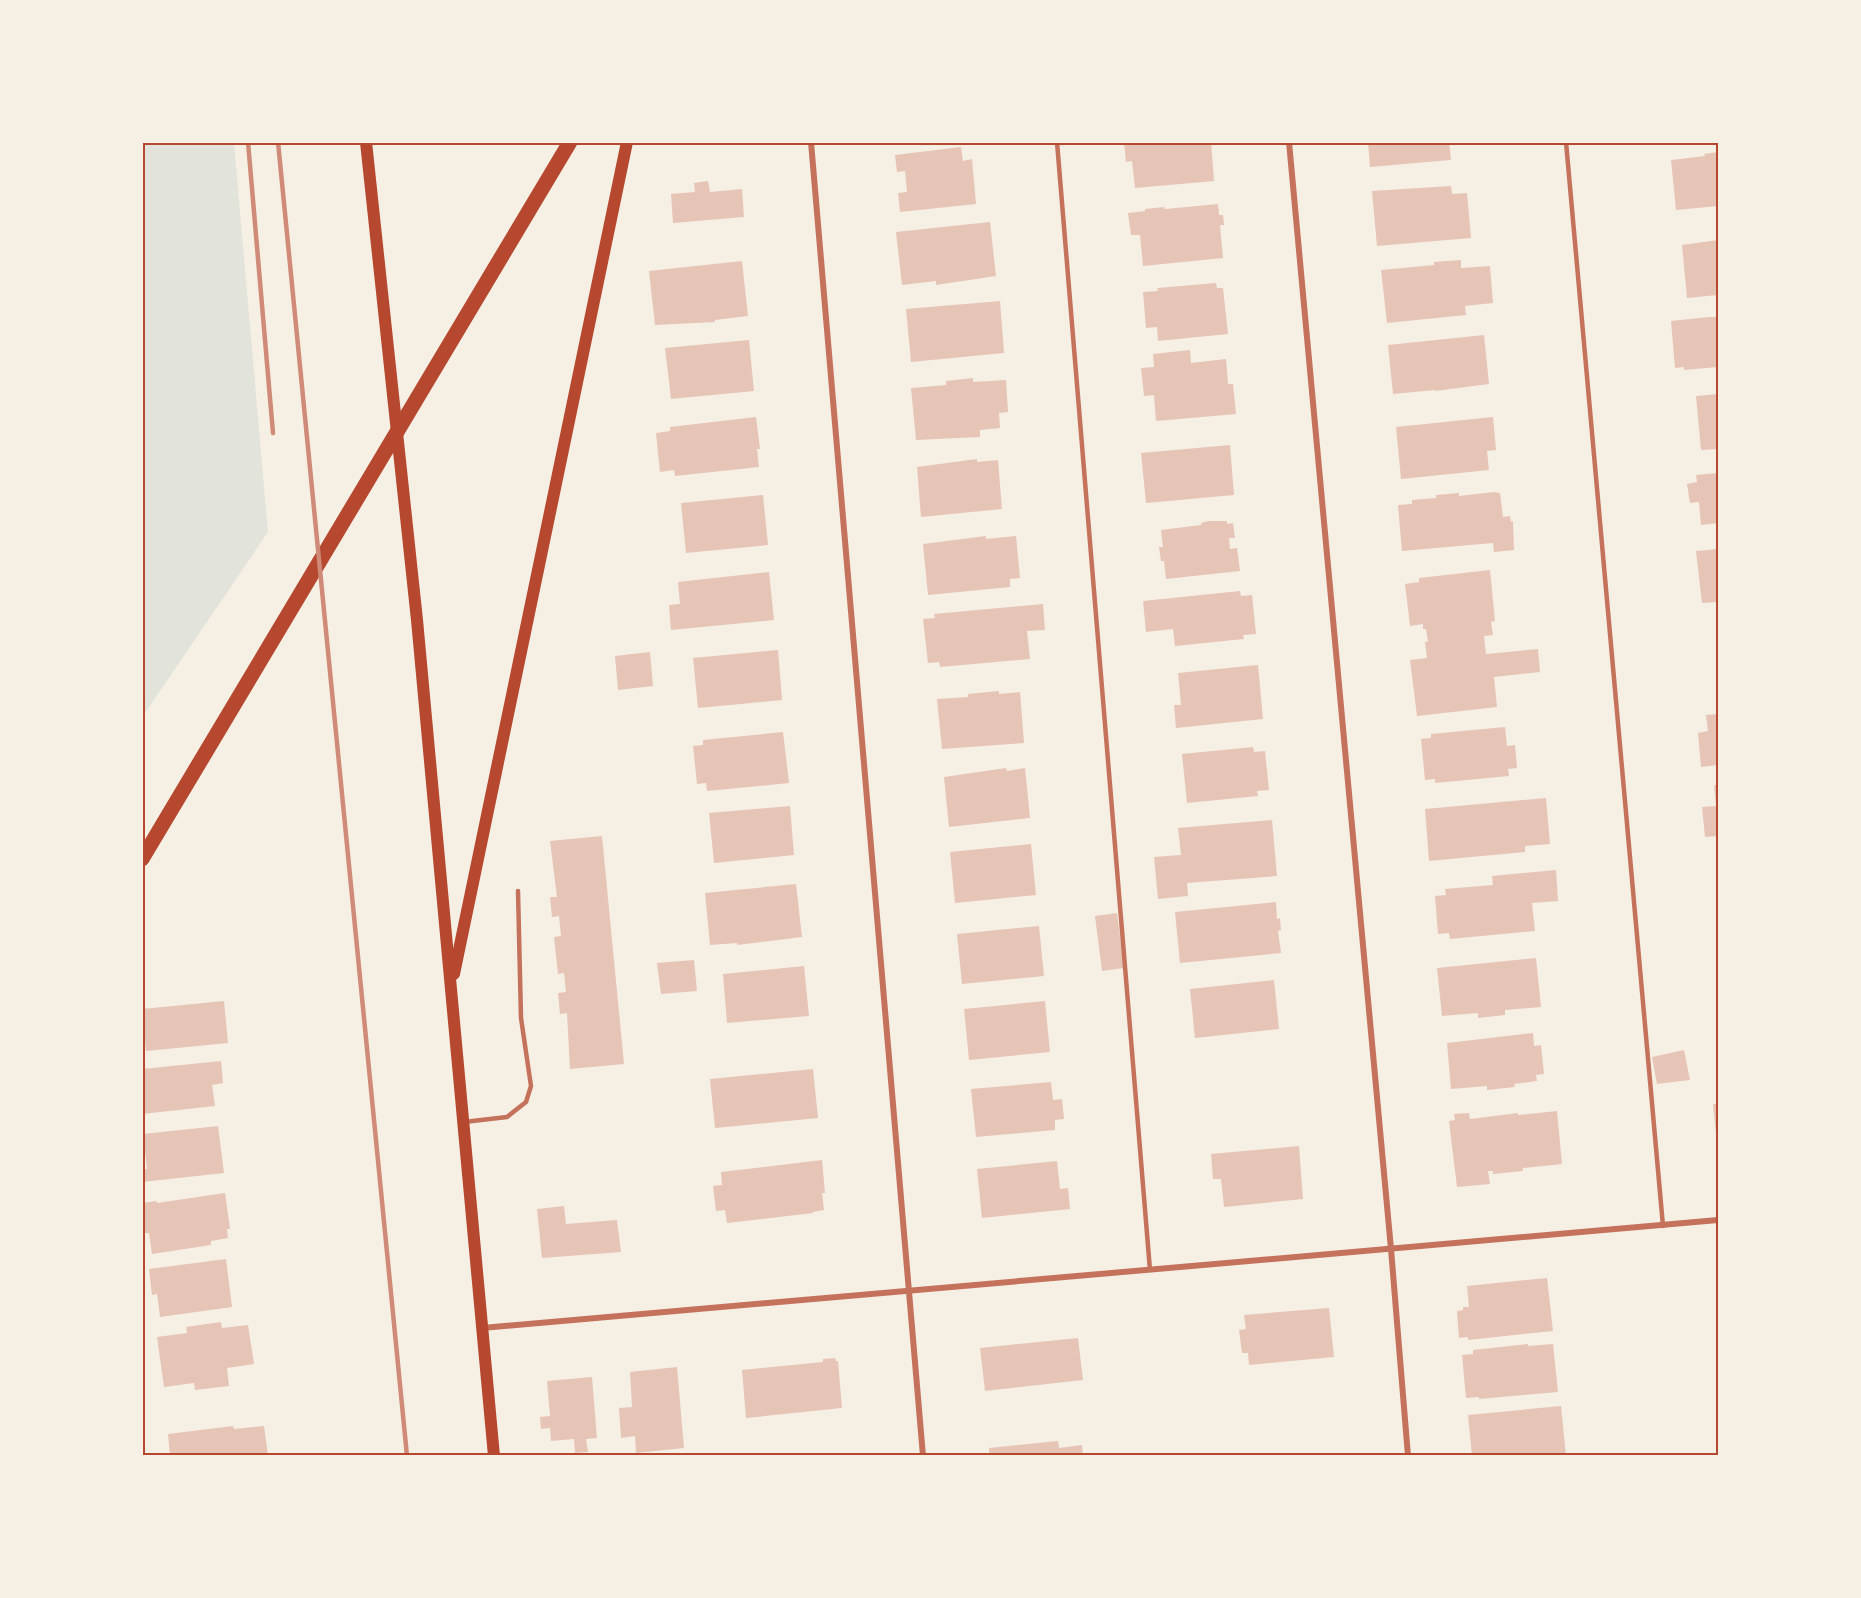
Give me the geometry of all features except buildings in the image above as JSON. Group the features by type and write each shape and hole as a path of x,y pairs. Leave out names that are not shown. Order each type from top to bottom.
{"main road":[{"path":"366,142 417,620 494,1455"},
{"path":"142,860 570,142"},
{"path":"451,987 627,142"}],"street":[{"path":"811,142 923,1455"},
{"path":"1289,142 1408,1455"},
{"path":"482,1328 1719,1220"}],"lane":[{"path":"1057,142 1150,1270"},
{"path":"1566,142 1663,1226"},
{"path":"464,1122 507,1117 526,1102 531,1086 521,1018 518,891"}],"shaded area":[{"path":"143,142 234,143 268,532 143,716"}],"railway":[{"path":"248,142 273,433"},
{"path":"278,142 407,1456"}]}
